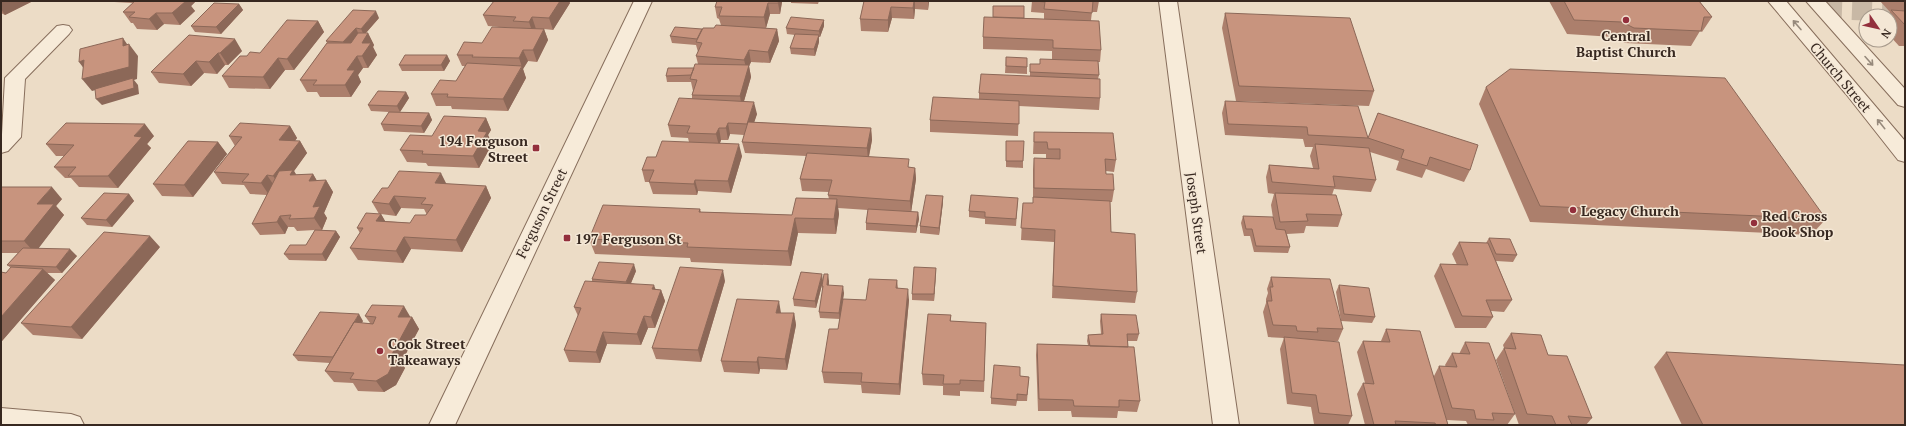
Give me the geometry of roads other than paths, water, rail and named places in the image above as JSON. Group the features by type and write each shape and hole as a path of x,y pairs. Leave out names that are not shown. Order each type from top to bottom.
{"street":[{"name":"Ferguson Street","path":"442,425 643,1"},
{"name":"Joseph Street","path":"1168,1 1226,425"},
{"name":"Church Street","path":"1776,1 1853,90 1905,155"},
{"path":"1815,1 1905,101"},
{"path":"1,146 11,138 15,78 63,30"},
{"path":"1,420 71,425"}],"tunnel":[{"path":"1822,9 1905,12"}],"place":[{"name":"Central Baptist Church","path":"1626,20"},
{"name":"194 Ferguson Street","path":"536,148"},
{"name":"Legacy Church","path":"1573,210"},
{"name":"Red Cross Book Shop","path":"1754,223"},
{"name":"197 Ferguson St","path":"567,238"},
{"name":"Cook Street Takeaways","path":"380,351"}]}
